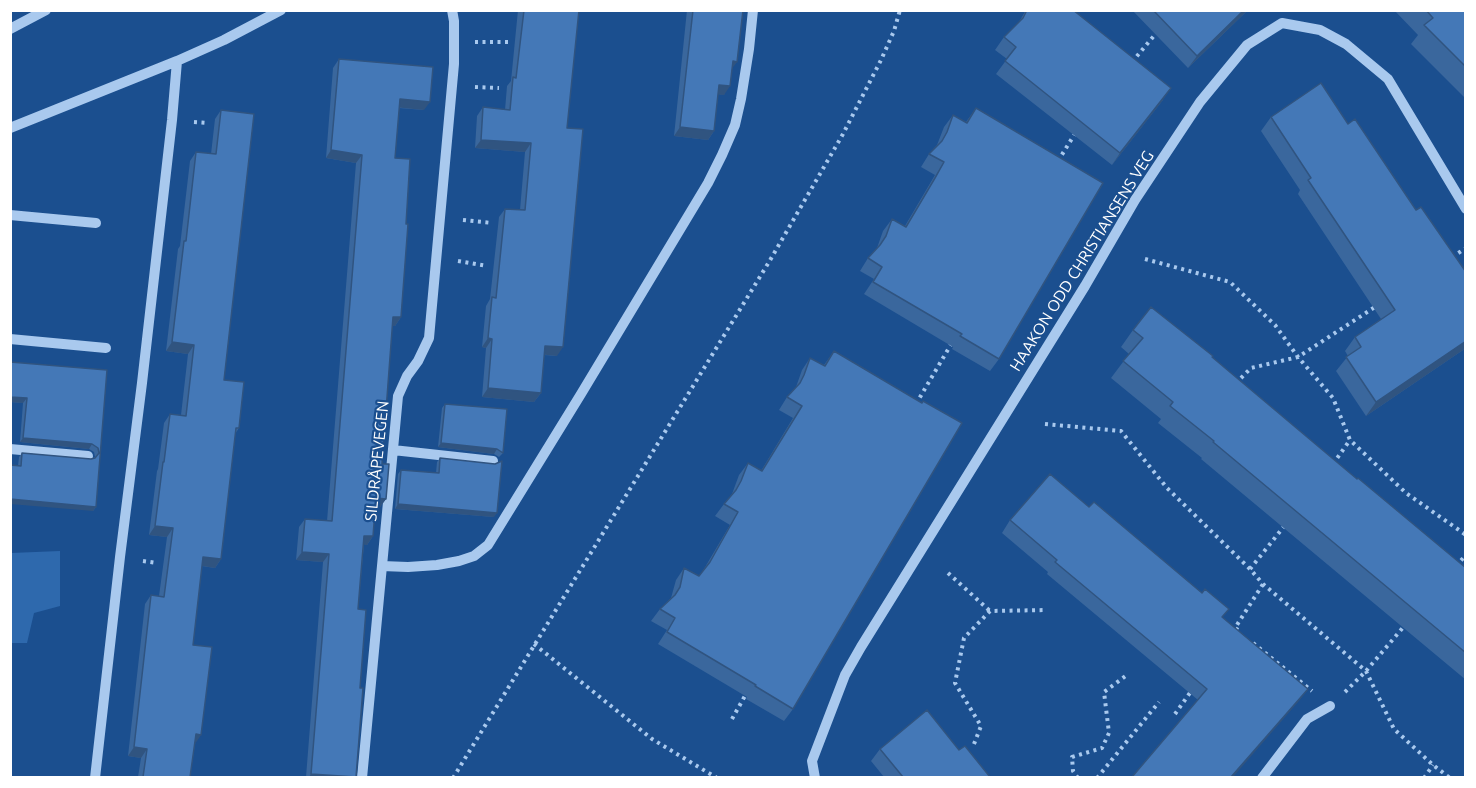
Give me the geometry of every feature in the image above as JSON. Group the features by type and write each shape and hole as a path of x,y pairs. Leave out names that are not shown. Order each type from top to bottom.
{"street":[{"path":"10,29 45,10"},
{"path":"10,128 177,61 224,40 281,10"},
{"name":"SILDRÅPEVEGEN","path":"362,777 398,396 429,338 454,64 452,10"},
{"path":"382,566 427,566 459,561 474,556 488,545 582,394 708,183 722,155 735,125 741,99 753,10"},
{"name":"HAAKON ODD CHRISTIANSENS VEG","path":"815,777 812,761 845,675 861,647 1085,286 1135,200 1200,102 1247,45 1282,23 1320,30 1346,44 1388,79 1466,208"},
{"path":"94,777 142,383 177,61"},
{"path":"10,215 96,223"},
{"path":"10,339 106,348"},
{"path":"10,449 88,456"},
{"path":"393,450 493,461"},
{"path":"1262,777 1307,719 1330,706"}],"path":[{"path":"453,777 769,262 881,60 894,31 900,10"},
{"path":"1131,62 1163,27"},
{"path":"454,42 510,42"},
{"path":"1055,166 1080,126"},
{"path":"440,218 492,223"},
{"path":"1446,261 1466,248"},
{"path":"1145,259 1230,282 1275,325 1298,357 1333,398 1350,440 1406,493 1466,535"},
{"path":"1241,378 1251,368 1298,357 1387,299"},
{"path":"915,406 955,336"},
{"path":"1045,424 1121,431 1167,488 1263,584 1366,671 1394,729 1433,765 1450,777"},
{"path":"1331,467 1350,440"},
{"path":"1250,569 1287,523"},
{"path":"1450,573 1466,555"},
{"path":"948,573 990,611 1047,610"},
{"path":"1243,635 1235,628 1263,584"},
{"path":"974,744 981,726 955,683 964,638 990,611"},
{"path":"1252,642 1330,706 1366,671 1412,618"},
{"path":"534,644 652,739 717,777"},
{"path":"1078,777 1073,771 1072,757 1102,748 1109,733 1104,692 1127,675"},
{"path":"732,719 750,686"},
{"path":"1175,714 1195,686"},
{"path":"1096,777 1160,702"},
{"path":"1424,777 1433,765"}],"shaded area":[{"path":"60,551 60,606 34,613 27,643 11,643 11,553"}],"building":[{"path":"524,10 579,10 567,128 583,129 563,347 545,346 541,393 488,388 492,339 488,338 492,297 496,298 505,209 525,210 531,143 481,140 483,107 510,110"},
{"path":"693,10 743,10 737,62 733,61 730,86 719,85 714,131 680,127"},
{"path":"1027,10 1073,10 1171,88 1120,153 1005,61 1016,47 1004,37 1023,18"},
{"path":"1153,10 1244,10 1197,56"},
{"path":"1426,10 1466,10 1466,67 1424,25 1433,18"},
{"path":"339,59 433,67 430,102 400,99 395,158 410,159 406,224 408,224 401,317 393,317 382,464 389,464 386,499 376,498 373,536 364,536 358,609 366,610 356,777 311,774 329,554 302,552 305,519 332,521 362,155 331,150"},
{"path":"1321,83 1348,124 1355,119 1416,210 1421,207 1466,272 1466,341 1376,402 1346,357 1361,347 1355,337 1395,310 1308,180 1311,178 1271,117"},
{"path":"976,108 1103,183 999,359 960,336 962,334 873,282 882,267 868,258 886,236 892,219 906,227 944,162 929,154 942,141 953,115 967,123"},
{"path":"221,110 254,114 224,380 244,382 239,428 236,428 221,559 203,557 193,645 212,647 201,735 196,734 190,777 143,777 147,749 134,747 151,595 164,597 173,528 155,526 170,414 186,416 194,345 172,342 196,152 216,154"},
{"path":"1151,307 1213,356 1466,568 1466,653 1170,406 1173,402 1123,361 1143,338 1133,330"},
{"path":"834,351 922,403 923,401 962,423 793,709 667,632 675,618 660,609 680,587 684,568 699,576 710,562 738,512 724,504 736,490 748,463 762,471 802,406 787,397 800,383 810,358 825,366"},
{"path":"10,362 107,370 96,507 10,499 10,465 21,466 22,453 91,459 99,453 98,448 92,444 23,438 27,398 10,397"},
{"path":"445,404 507,409 503,453 497,449 441,443"},
{"path":"440,458 495,464 502,461 497,513 398,504 401,470 439,473"},
{"path":"1050,474 1089,507 1094,502 1202,593 1205,589 1229,609 1222,617 1308,689 1231,777 1132,777 1207,689 1055,562 1057,560 1010,520"},
{"path":"927,710 959,750 965,746 990,777 903,777 880,749"}]}
